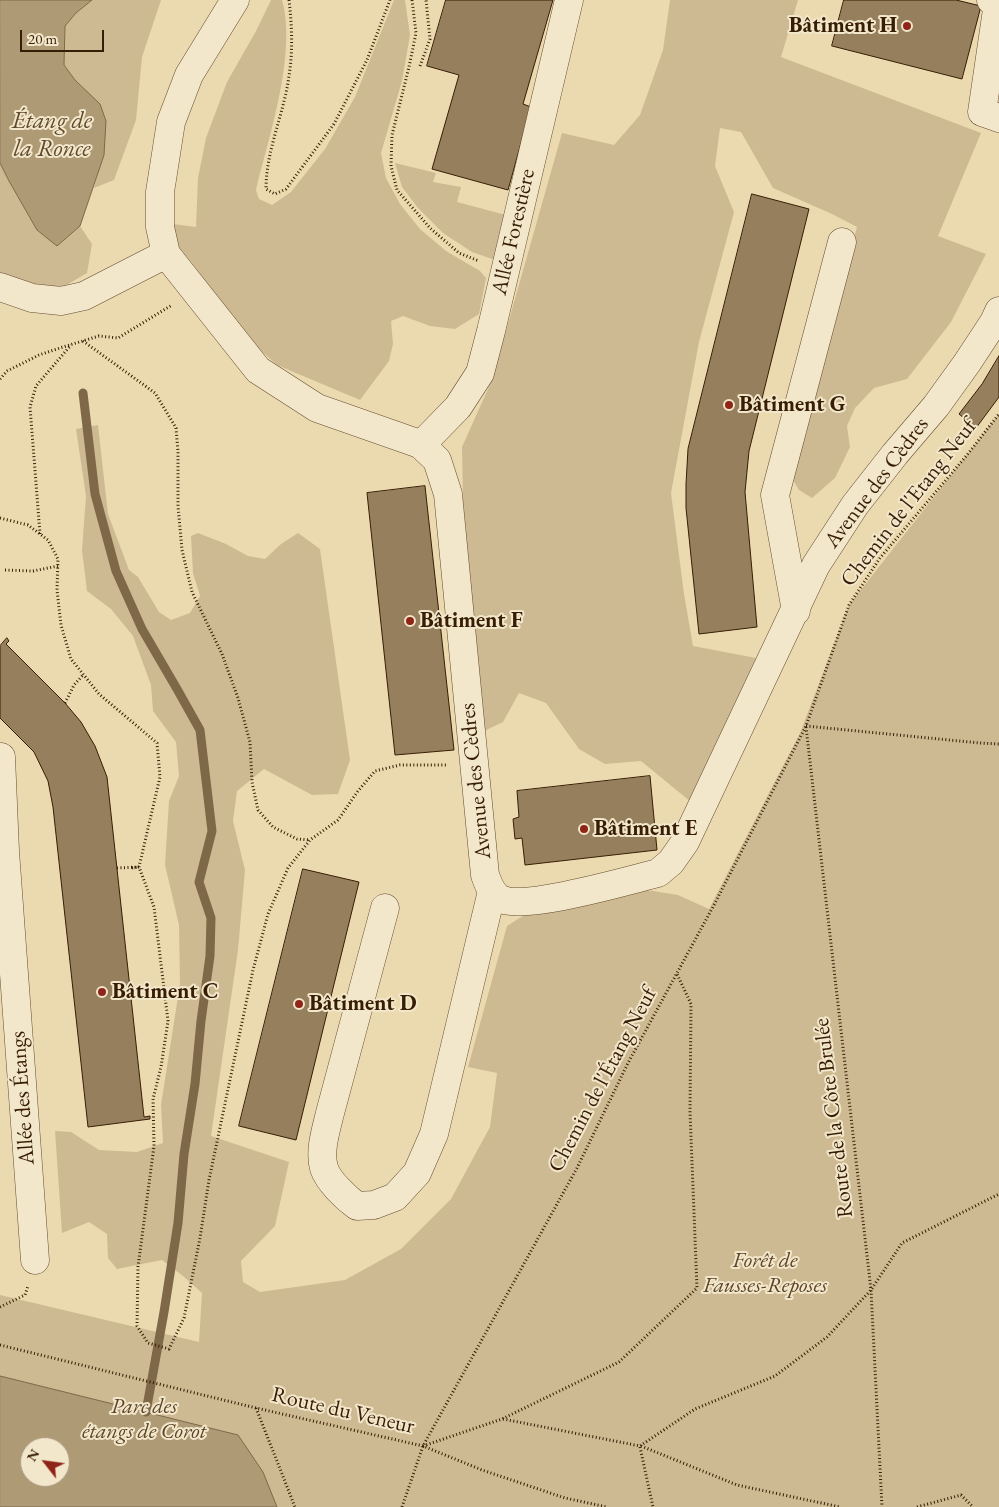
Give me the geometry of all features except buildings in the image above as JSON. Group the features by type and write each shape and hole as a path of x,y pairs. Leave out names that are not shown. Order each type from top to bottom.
{"lane":[{"name":"Avenue des Cèdres","path":"235,0 189,75 171,122 160,192 160,227 166,254 258,370 317,408 414,442 437,460 448,494 485,875 492,891 500,898 511,902 546,900 658,873 671,862 685,842 796,611 816,565 855,505 936,406 967,363 994,322 999,311"},
{"name":"Allée Forestière","path":"421,446 458,407 480,373 569,0"},
{"path":"991,0 998,3 982,112 999,118"},
{"path":"796,611 775,495 842,242"},
{"path":"0,287 32,298 60,301 84,296 166,254"},
{"name":"Allée des Étangs","path":"1,757 3,851 34,1260"},
{"path":"385,908 322,1146 324,1168 333,1183 346,1198 357,1206 374,1205 395,1197 417,1173 431,1142 492,891"}],"path":[{"path":"289,0 293,35 289,77 266,171 266,189 275,194 286,188 334,124 367,60 390,0"},
{"path":"412,0 416,33 392,135 391,166 397,190 430,228 459,253 505,272"},
{"path":"420,66 430,39 426,0"},
{"path":"0,379 7,371 71,344 98,336 118,338 196,291"},
{"path":"83,341 155,393 176,428 178,506 182,550 192,592 222,654 238,698 250,742 252,782 258,810 273,828 297,839 310,840"},
{"path":"40,534 30,407 36,386 71,344"},
{"name":"Chemin de l'Etang Neuf","path":"806,726 849,605 880,558 999,414"},
{"path":"0,518 28,525 48,540 58,559 57,590 61,625 71,659 99,694 157,743 160,777 139,867 154,907 168,1021 161,1067 153,1099 154,1146 138,1267 137,1326 148,1343 169,1349 184,1318 209,1180 252,970 268,914 288,868 310,840 338,820 358,791 375,771 400,766 474,762"},
{"path":"5,570 33,571 58,566"},
{"path":"65,702 83,675"},
{"path":"806,726 980,744 999,744"},
{"name":"Chemin de l'Étang Neuf","path":"402,1507 423,1446 576,1168 628,1063 714,905 806,726"},
{"name":"Route de la Côte Brulée","path":"806,726 870,1290 882,1507"},
{"path":"132,868 139,867"},
{"path":"117,868 139,867"},
{"path":"423,1446 502,1419 619,1362 697,1288 690,1112 691,1004 677,974"},
{"path":"640,1446 694,1409 775,1376 827,1338 870,1290 902,1243 999,1194"},
{"path":"0,1307 25,1295"},
{"name":"Route du Veneur","path":"0,1345 256,1408 423,1446 482,1470 565,1498 607,1507"},
{"path":"256,1408 295,1507"},
{"path":"502,1419 640,1446 737,1485 840,1507"},
{"path":"640,1446 653,1507"},
{"path":"917,1507 961,1495 973,1507"}],"green space":[{"path":"92,0 161,0 142,57 136,120 114,180 94,188 97,176 86,92 64,65 65,26 76,13"},
{"path":"271,0 282,0 286,21 286,45 280,95 256,190 259,199 272,205 291,192 325,149 355,97 394,0 405,0 410,35 402,81 381,153 386,178 400,204 420,229 446,251 480,271 486,278 479,314 455,329 430,326 403,316 391,321 393,344 389,361 360,400 277,365 248,339 177,245 173,224 196,227 198,178 206,138 227,82"},
{"path":"670,0 798,0 781,57 981,133 938,236 986,254 951,322 907,379 874,388 855,408 847,426 850,447 835,478 812,498 799,490 790,475 857,227 773,188 741,132 720,128 715,166 734,212 699,342 671,493 684,594 693,646 756,658 691,802 641,761 605,764 579,749 546,703 519,693 503,722 480,733 464,552 462,447 492,380 562,133 614,145 640,115 663,50"},
{"path":"0,163 37,230 57,245 80,226 92,244 87,273 53,293 0,278"},
{"path":"395,163 436,173 433,182 461,187 457,202 506,215 495,260 472,252 443,233 418,208 402,187"},
{"name":"Forêt de Fausses-Reposes","path":"999,414 999,1507 0,1507 0,1295 199,1342 202,1293 183,1276 162,1260 117,1269 108,1258 107,1234 89,1222 62,1233 55,1131 71,1132 99,1150 137,1152 163,1143 161,1105 180,984 179,925 165,865 169,801 179,776 176,742 153,711 151,685 133,636 111,609 87,591 82,550 86,496 76,429 98,425 108,514 129,570 138,577 159,612 171,620 190,613 200,596 193,573 191,536 198,533 226,544 248,556 265,559 281,544 298,533 320,549 350,760 338,794 312,795 264,769 237,791 233,821 245,870 238,950 211,1136 289,1162 275,1226 241,1261 243,1282 260,1292 345,1280 401,1249 451,1199 490,1127 497,1073 468,1067 507,926 529,912 628,887 678,895 709,909 800,733 849,605"}],"water":[{"name":"Étang de la Ronce","path":"0,0 92,0 76,13 65,26 64,65 75,80 100,104 106,121 104,155 80,226 57,246 37,230 0,163"},
{"path":"0,1376 238,1435 263,1472 277,1507 0,1507"}],"waterway":[{"path":"83,393 95,494 116,571 142,629 200,730 212,831 199,882 211,918 210,956 195,1084 184,1154 178,1223 146,1412"}],"place":[{"name":"Bâtiment H","path":"907,26"},
{"name":"Bâtiment G","path":"729,405"},
{"name":"Bâtiment F","path":"410,621"},
{"name":"Bâtiment E","path":"584,829"},
{"name":"Bâtiment C","path":"102,992"},
{"name":"Bâtiment D","path":"299,1004"}],"park label":[{"name":"Parc des étangs de Corot","path":"144,1420"}]}
